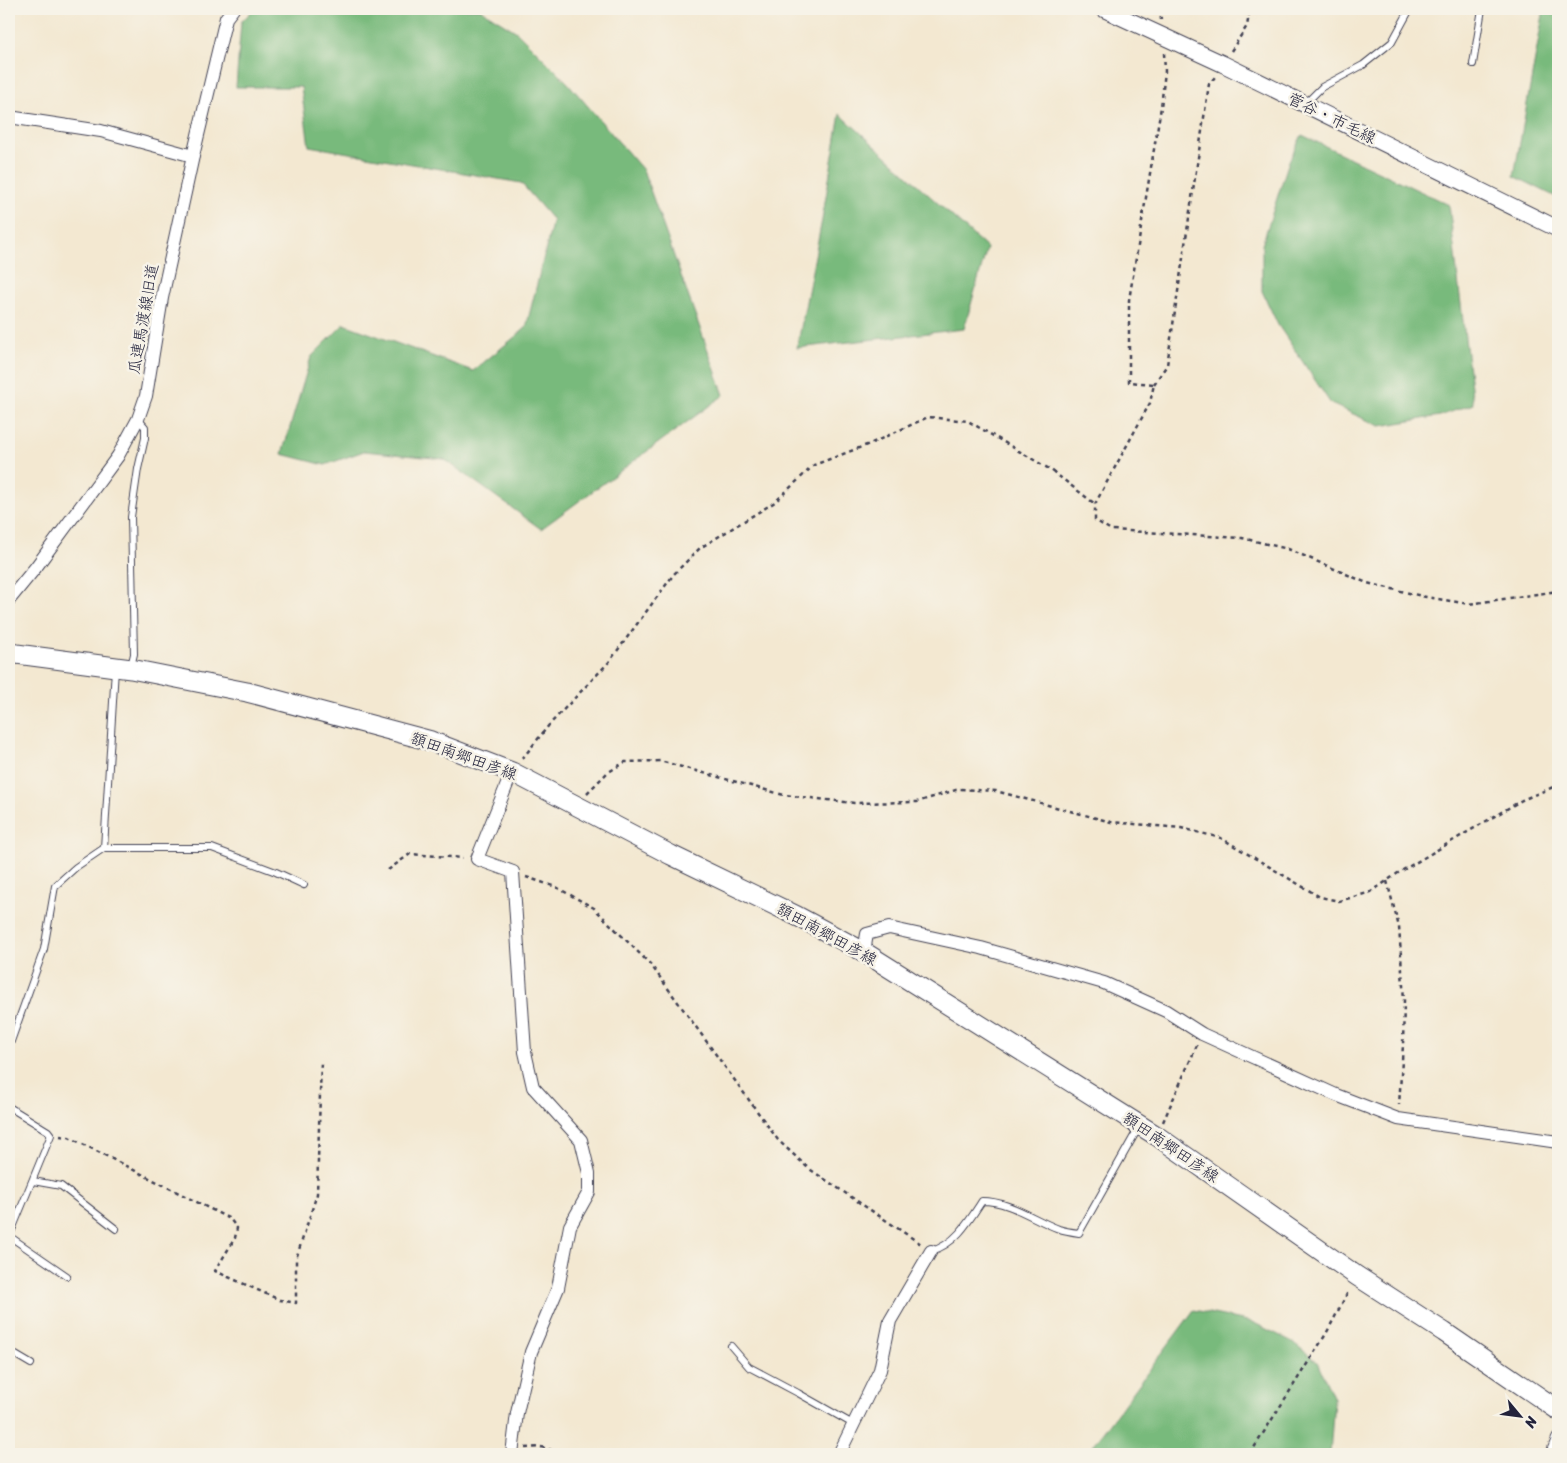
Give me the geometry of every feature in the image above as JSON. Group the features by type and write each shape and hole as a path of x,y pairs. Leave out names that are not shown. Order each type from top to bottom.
{"main road":[{"name":"額田南郷田彦線","path":"9,653 123,668 246,692 431,741 512,772 671,855 797,916 864,952 1150,1131 1357,1276 1558,1410"}],"street":[{"name":"瓜連馬渡線旧道","path":"9,600 36,567 118,456 138,419 146,396 162,298 193,156 226,18 233,9"},
{"name":"菅谷・市毛線","path":"1104,9 1223,64 1558,229"},
{"path":"9,117 101,131 193,156"},
{"path":"512,772 477,860 513,872 525,1052 533,1087 581,1140 589,1173 589,1192 570,1226 558,1288 531,1352 517,1413 513,1451"},
{"path":"864,952 868,934 889,928 981,948 1104,983 1166,1011 1202,1034 1336,1095 1398,1119 1558,1142"},
{"path":"839,1454 880,1370 890,1320 930,1251"},
{"path":"1552,1454 1558,1439"}],"lane":[{"path":"1305,104 1322,87 1364,65 1392,42 1410,9"},
{"path":"1473,64 1482,9"},
{"path":"104,848 123,668 134,654 131,517 145,427 138,419"},
{"path":"9,1047 44,949 55,886 76,867 104,848 212,848 304,884"},
{"path":"9,1107 48,1130 51,1136 9,1237 68,1276"},
{"path":"930,1251 942,1248 967,1224 982,1201 992,1201 1016,1209 1060,1230 1079,1233 1135,1134 1150,1131"},
{"path":"33,1181 61,1186 116,1229"},
{"path":"731,1346 749,1367 798,1392 853,1424"},
{"path":"9,1351 31,1364"}],"path":[{"path":"1154,384 1129,382 1128,300 1161,107 1165,71 1160,9"},
{"path":"1250,9 1247,26 1209,84 1167,365 1154,384 1150,402 1095,504 1094,520 1111,530 1242,538 1288,549 1367,582 1426,597 1469,604 1558,591"},
{"path":"512,772 549,725 609,662 674,574 700,548 776,502 814,465 928,418 968,421 1051,470 1095,504"},
{"path":"576,805 607,773 625,762 660,761 784,796 854,803 918,802 959,789 996,791 1111,822 1181,828 1221,838 1320,897 1339,900 1371,892 1522,800 1558,785"},
{"path":"388,870 410,854 477,860"},
{"path":"513,872 556,887 594,908 651,964 778,1140 808,1168 930,1251"},
{"path":"1387,881 1398,927 1404,1000 1398,1119"},
{"path":"1150,1131 1202,1034"},
{"path":"51,1136 69,1137 230,1219 237,1228 235,1238 215,1271 280,1300 296,1303 296,1259 317,1194 321,1060"},
{"path":"1250,1454 1326,1334 1357,1276"},
{"path":"513,1451 541,1447 564,1454"}],"green space":[{"path":"254,9 480,9 517,32 567,82 643,170 724,395 541,529 444,459 364,451 325,465 282,454 311,357 344,324 473,371 526,328 553,220 521,183 309,146 301,87 236,87 241,22"},
{"path":"1544,9 1558,9 1558,198 1514,176"},
{"path":"840,114 987,248 964,329 797,348"},
{"path":"1302,135 1449,205 1473,404 1440,416 1380,426 1331,404 1278,325 1262,291 1262,245 1289,161"},
{"path":"1194,1310 1252,1322 1291,1341 1318,1362 1334,1399 1330,1454 1087,1454"}]}
